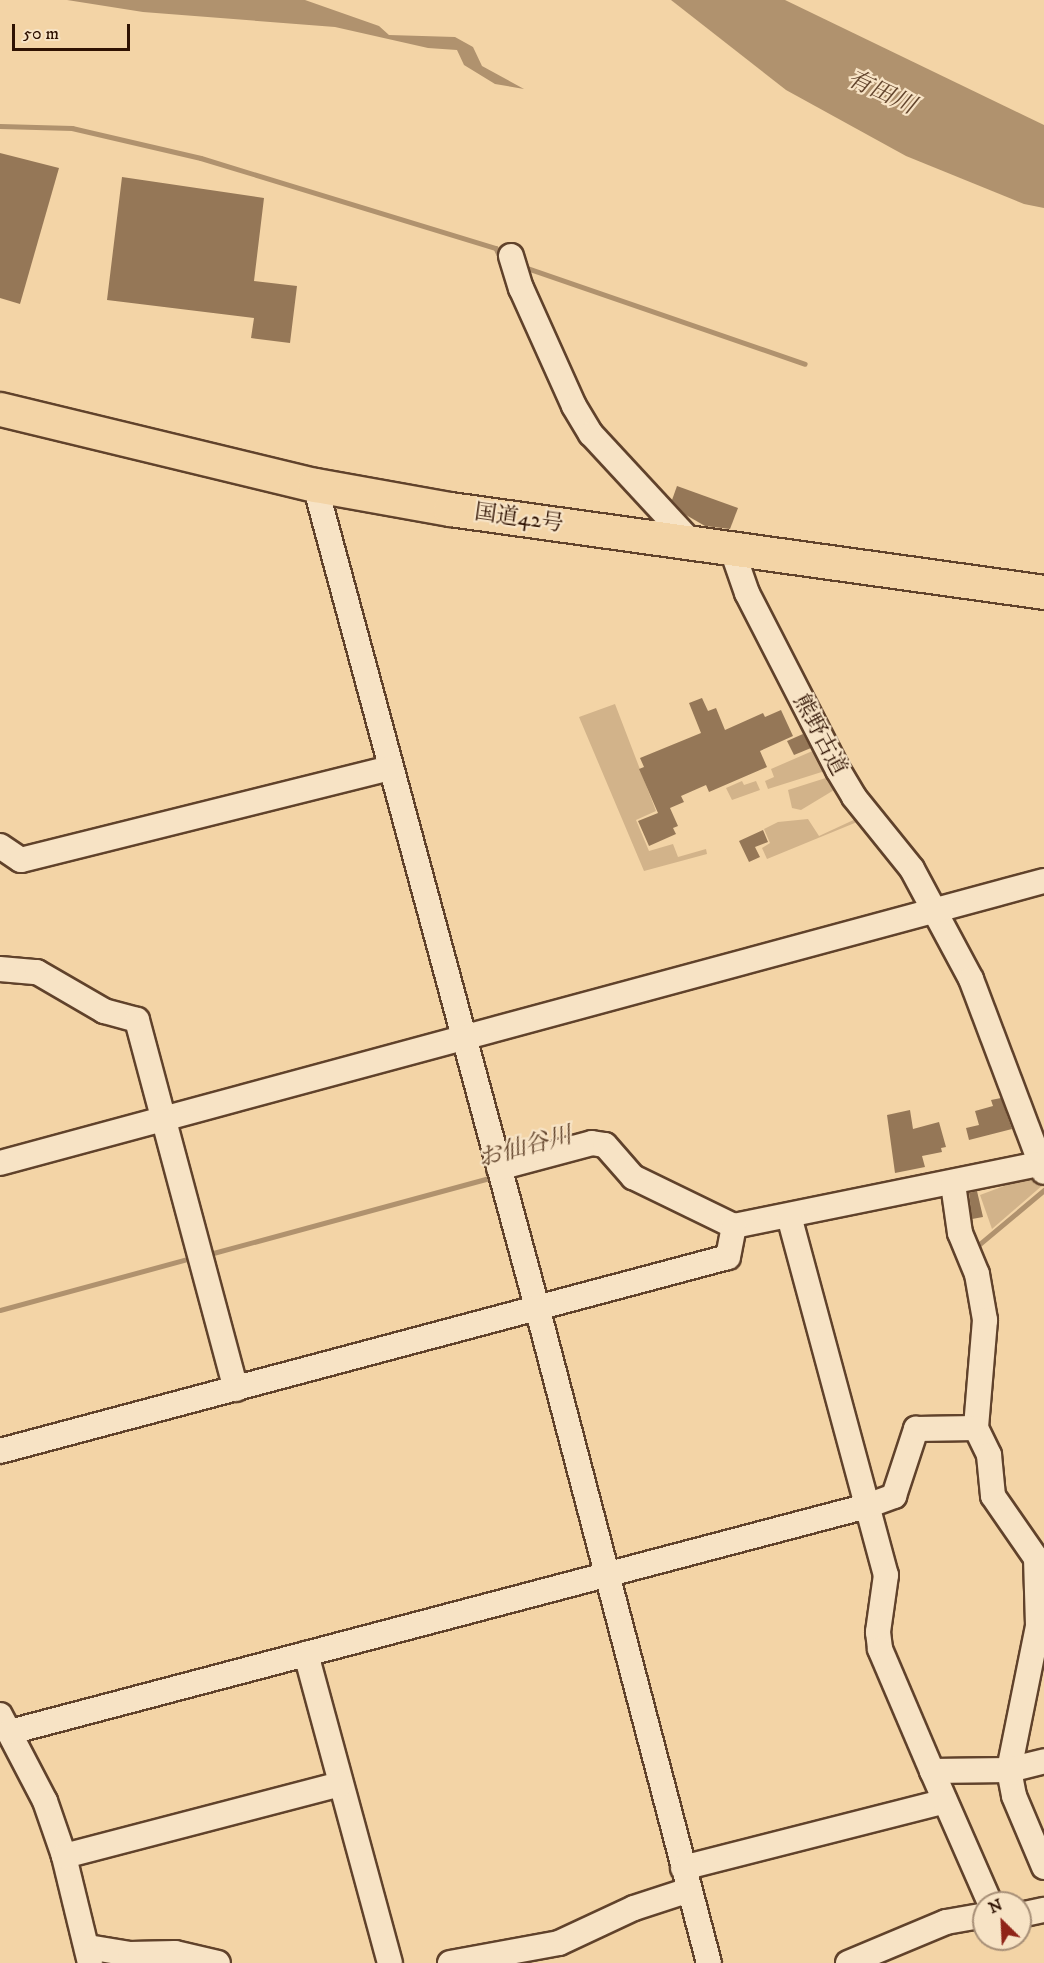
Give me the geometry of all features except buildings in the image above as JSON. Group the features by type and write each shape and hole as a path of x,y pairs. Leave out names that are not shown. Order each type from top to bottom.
{"highway":[{"name":"国道42号","path":"0,409 315,485 450,509 1044,592"}],"street":[{"path":"511,256 521,288 574,406 591,434 690,541"},
{"path":"315,485 537,1307 709,1963"},
{"name":"熊野古道","path":"731,547 747,593 838,771 854,797 912,869 971,979 1042,1166"},
{"path":"0,846 21,860 391,768"},
{"path":"0,1163 934,908 1044,881"},
{"path":"0,969 38,972 104,1011 137,1020 236,1389"},
{"path":"499,1168 592,1143 605,1145 633,1176 734,1226 1042,1166"},
{"path":"953,1184 960,1233 977,1274 984,1320 976,1428 989,1455 993,1496 1035,1558 1038,1626 1010,1770 1014,1796 1044,1867"},
{"path":"789,1216 886,1575 878,1632 880,1649 985,1891"},
{"path":"0,1451 728,1257 734,1226"},
{"path":"218,1963 175,1953 89,1955 64,1856 45,1801 5,1724 306,1654 605,1573 867,1506 894,1496 916,1429 976,1428"},
{"path":"306,1654 390,1963"},
{"path":"932,1770 1010,1770 1044,1761"},
{"path":"64,1856 340,1784"},
{"path":"450,1963 559,1943 634,1908 686,1879 945,1801"},
{"path":"848,1963 946,1922 972,1917"}],"shaded area":[{"path":"615,704 656,811 636,820 649,851 673,844 678,857 706,849 707,854 644,871 579,717"},
{"path":"817,749 828,770 768,789 765,781 774,777 771,769"},
{"path":"832,776 839,787 801,810 792,808 788,790"},
{"path":"742,781 744,785 756,781 760,790 732,800 726,788"},
{"path":"860,817 862,820 767,859 762,848 770,843 764,829 778,822 808,819 819,836"},
{"path":"1036,1174 1044,1184 992,1229 980,1195"}],"water":[{"path":"67,0 305,0 379,26 389,35 455,37 473,47 482,66 524,89 495,84 464,65 457,50 428,48 335,27 143,12"},
{"name":"有田川","path":"671,0 785,0 1044,125 1044,208 1024,204 906,156 786,90"}],"waterway":[{"path":"0,126 72,128 201,158 496,248 501,259"},
{"path":"521,266 805,364"},
{"name":"お仙谷川","path":"206,1255 494,1177"},
{"path":"975,1248 1044,1190"},
{"name":"お仙谷川","path":"0,1310 192,1258"}]}
